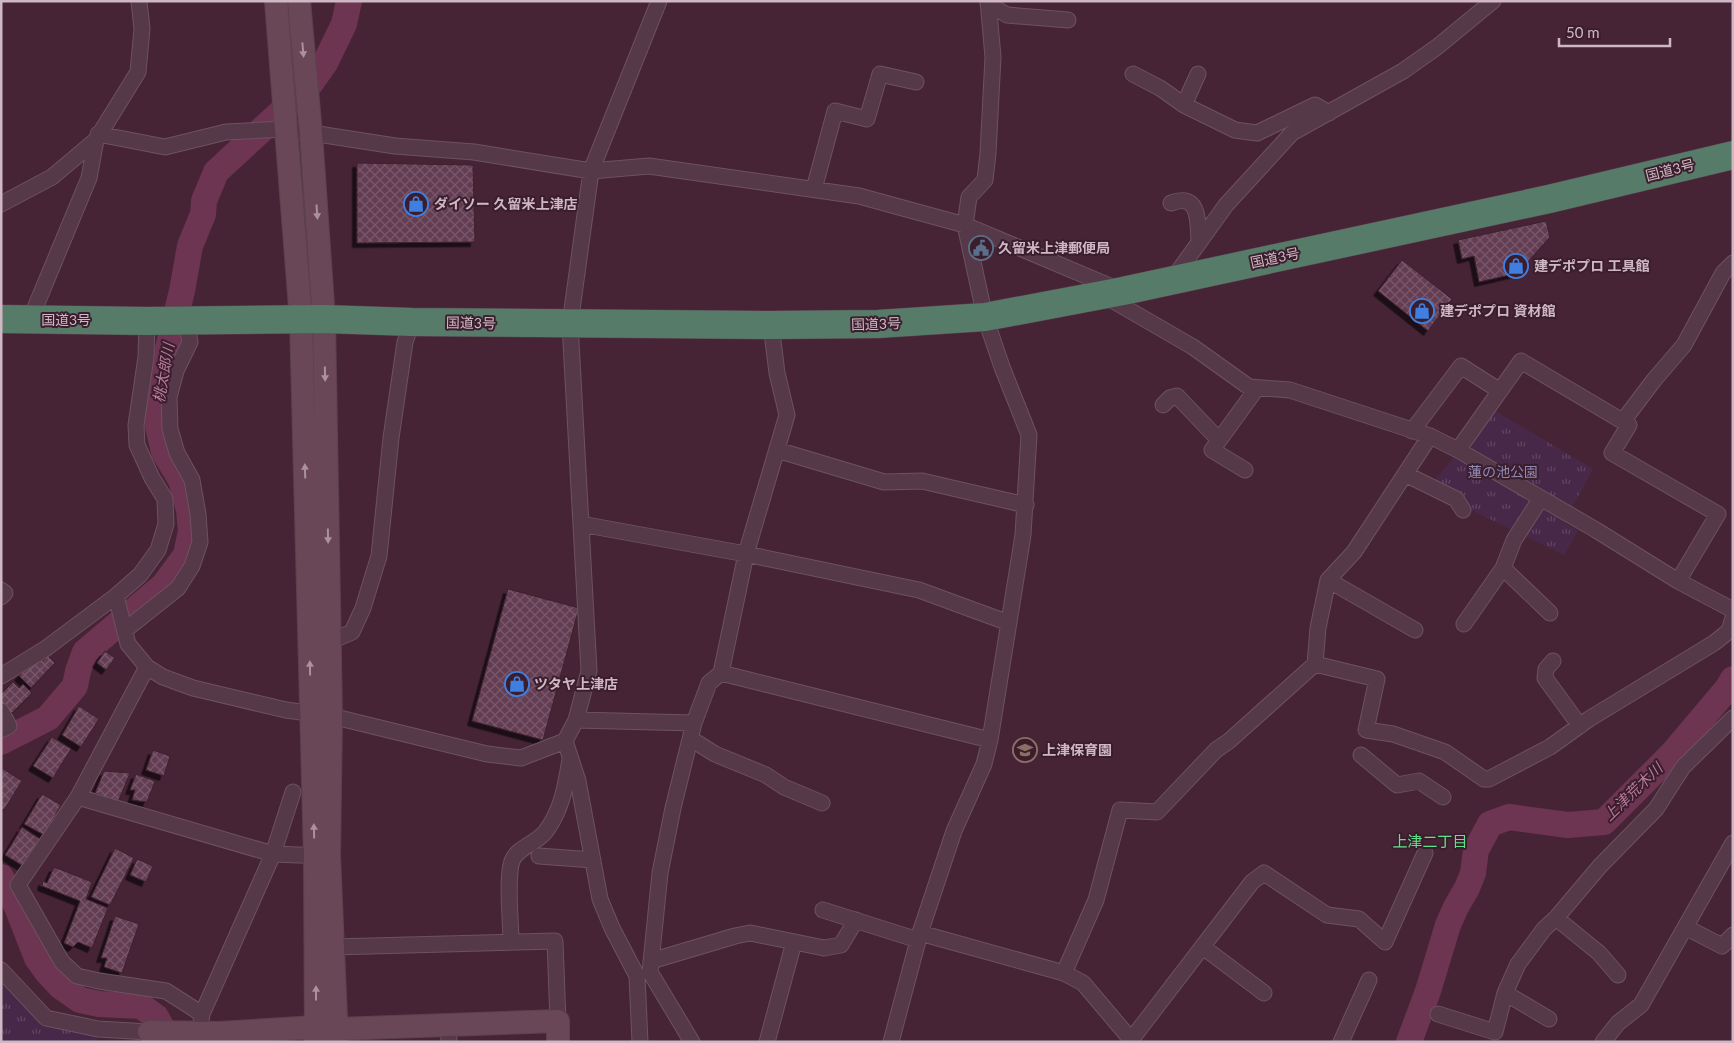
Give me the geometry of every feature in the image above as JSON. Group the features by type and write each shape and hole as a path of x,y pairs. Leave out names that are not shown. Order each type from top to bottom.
{"highway":[{"name":"国道3号","path":"1,319 771,325 878,324 985,317 1171,281 1549,199 1733,155"}],"street":[{"path":"1,204 52,177 97,137 138,72 142,29 139,1"},
{"path":"276,1 286,129 313,320"},
{"path":"299,1 311,134 322,856 327,1035"},
{"path":"116,596 128,644 147,667 163,677 193,688 286,710 321,714 487,754 521,758 565,741 576,720 588,671 570,324 591,171 659,1"},
{"path":"1171,281 1226,204 1292,133 1417,62 1493,1"},
{"path":"988,3 1007,15 1068,20"},
{"path":"891,1042 919,936 954,831 984,764 990,740 1009,623 1026,505 1030,435 1002,367 985,317 965,225 969,197 984,180 988,153 993,57 988,3"},
{"path":"814,189 835,112 867,119 880,74 916,82"},
{"path":"1133,74 1160,88 1184,105 1235,130 1257,133 1315,105 1329,113"},
{"path":"1184,105 1198,74"},
{"path":"97,137 165,147 226,132 286,129 395,146 474,152 591,171 648,166 814,189 859,196 965,225 1113,293 1249,387 1290,390 1430,436 1458,450 1596,530 1678,581 1733,610"},
{"path":"30,320 89,178 97,137"},
{"path":"1172,202 1182,199 1190,202 1197,212 1199,242"},
{"path":"1624,421 1654,380 1684,345 1723,273 1733,263"},
{"path":"124,630 178,588 192,566 200,542 198,514 192,480 177,453 170,429 169,397 176,371 190,342 186,320"},
{"path":"1,676 45,649 116,596 140,575 158,550 166,524 165,499 152,478 137,445 136,425 151,321"},
{"path":"320,642 352,632 363,608 378,556 390,438 405,342 412,322"},
{"path":"640,1042 646,970 660,873 673,808 694,723 709,683 721,673 746,554 787,415 777,373 771,325"},
{"path":"1458,450 1520,362 1624,421 1629,425 1612,453 1718,514 1678,581"},
{"path":"1412,431 1461,366 1500,391"},
{"path":"1245,470 1212,450 1257,388"},
{"path":"1163,405 1170,398 1177,396 1219,440"},
{"path":"1064,973 1096,900 1120,810 1157,812 1216,750 1229,741 1315,664 1318,628 1328,580 1354,552 1430,436"},
{"path":"778,450 884,482 922,481 1026,505"},
{"path":"1405,474 1456,499 1463,510"},
{"path":"1464,624 1503,568 1514,540 1541,498"},
{"path":"581,524 746,554 919,590 1009,623"},
{"path":"1503,568 1550,613"},
{"path":"1328,580 1415,630"},
{"path":"1,590 4,593 1,597"},
{"path":"1315,664 1377,679 1366,730 1393,734 1445,752 1484,780 1550,747 1580,726 1714,643 1729,631 1733,618"},
{"path":"1553,661 1546,669 1545,678 1580,726"},
{"path":"147,667 78,797 18,885 62,962 76,976 99,982 166,991 210,1030"},
{"path":"721,673 990,740"},
{"path":"1,712 9,726 1,730"},
{"path":"1438,1014 1489,1036 1495,1032 1505,993 1518,964 1544,930 1600,866 1656,809 1683,767 1733,718"},
{"path":"576,720 694,723"},
{"path":"691,738 715,754 766,775 784,787 822,803"},
{"path":"565,741 578,781 600,899 612,928 646,970 692,1042"},
{"path":"1361,755 1398,785 1419,781 1443,797"},
{"path":"511,942 510,877 513,860 523,848 546,832 555,817 565,792 570,758"},
{"path":"210,1030 273,854 293,792"},
{"path":"78,797 273,854 322,856"},
{"path":"1603,1042 1618,1023 1641,1005 1733,843"},
{"path":"823,910 1064,973 1083,983 1132,1041 1252,882 1264,873 1327,915 1359,919 1385,942 1425,853"},
{"path":"322,856 333,947 327,1035"},
{"path":"539,856 593,860"},
{"path":"1556,918 1599,952 1618,975"},
{"path":"646,970 735,936 750,933 824,948 841,945 856,920"},
{"path":"1691,930 1722,946 1733,935"},
{"path":"1,970 46,1018 98,1036 210,1030 327,1035 558,1032 555,941 333,947"},
{"path":"767,1042 794,942"},
{"path":"1203,946 1264,993"},
{"path":"1341,1042 1369,980"},
{"path":"1505,993 1549,1019"}],"green space":[{"name":"蓮の池公園","path":"1492,409 1593,469 1564,522 1578,531 1564,555 1428,489"},
{"path":"1,970 46,1018 98,1029 97,1042 1,1042"}],"building":[{"name":"ダイソー 久留米上津店","path":"357,163 473,165 475,242 357,243"},
{"path":"1546,221 1550,237 1518,273 1479,282 1474,256 1462,259 1458,240"},
{"path":"1402,260 1452,299 1428,331 1378,291"},
{"path":"508,589 579,608 543,740 472,721"},
{"path":"105,651 115,658 106,670 97,663"},
{"path":"38,656 43,661 48,656 55,663 31,688 19,676"},
{"path":"13,682 19,688 23,684 32,693 12,713 1,702 1,694"},
{"path":"79,706 99,719 81,747 62,735"},
{"path":"52,737 71,749 53,778 33,766"},
{"path":"153,750 170,756 164,776 146,770"},
{"path":"2,768 22,781 4,810 1,809"},
{"path":"104,771 130,773 118,802 95,793"},
{"path":"136,774 155,781 147,802 132,800 135,790 130,790"},
{"path":"42,794 61,805 44,835 24,824"},
{"path":"22,827 40,839 23,866 5,855"},
{"path":"115,848 134,858 110,905 91,897"},
{"path":"137,859 153,866 146,882 130,875"},
{"path":"54,867 92,882 86,899 108,908 92,948 78,942 73,947 64,943 80,901 42,886 43,881 47,883"},
{"path":"115,916 139,924 122,973 104,967 107,958 101,958"}],"waterway":[{"name":"桃太郎川","path":"1,742 48,718 75,686 85,652 164,585 186,555 191,531 189,510 181,480 164,452 157,422 159,393 190,246 203,214 204,201 216,172 308,87 325,63 344,24 349,1"},
{"name":"上津荒木川","path":"1409,1042 1428,991 1448,925 1467,888 1473,873 1476,850 1490,824 1509,817 1568,825 1604,822 1673,753 1727,689 1733,679"},
{"name":"桃太郎川","path":"1,877 17,907 37,958 60,986 80,1000 99,1004 141,1006 156,1017 170,1042"}],"place":[{"name":"ダイソー 久留米上津店","path":"416,204"},
{"name":"久留米上津郵便局","path":"981,248"},
{"name":"建デポプロ 工具館","path":"1516,266"},
{"name":"建デポプロ 資材館","path":"1422,311"},
{"name":"ツタヤ上津店","path":"517,684"},
{"name":"上津保育園","path":"1025,750"}],"district":[{"name":"上津二丁目","path":"1430,842"}]}
